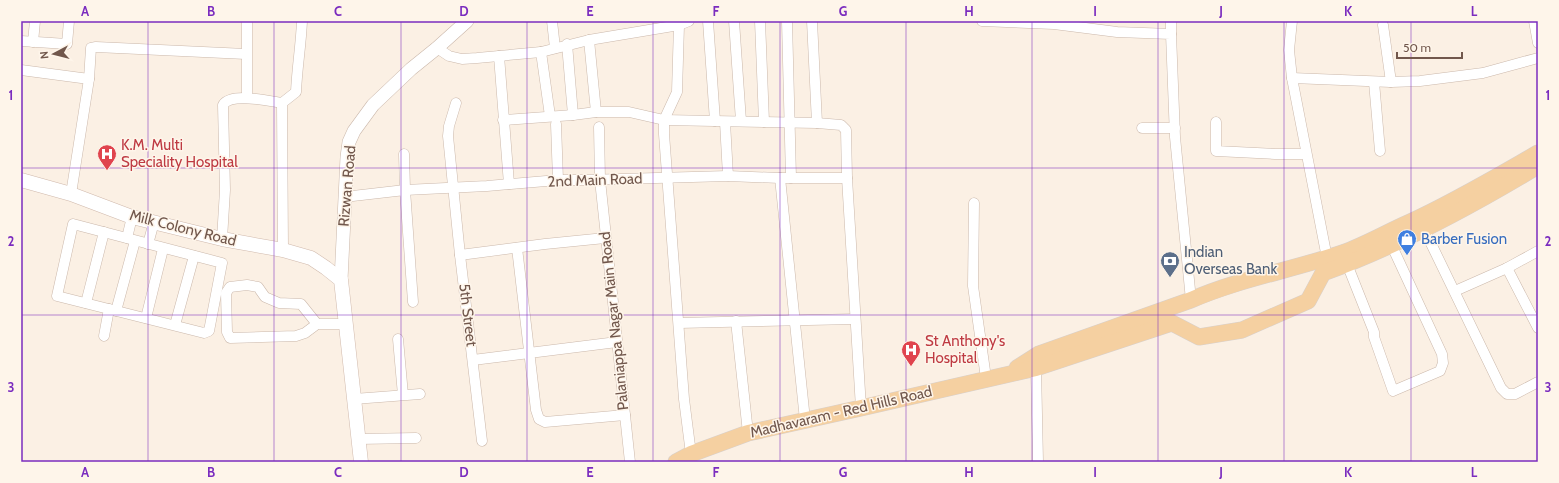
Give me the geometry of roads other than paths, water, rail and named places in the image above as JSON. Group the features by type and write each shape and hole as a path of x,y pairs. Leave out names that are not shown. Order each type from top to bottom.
{"main road":[{"path":"1191,300 1209,293 1342,253 1420,218 1490,181 1538,152"},
{"path":"1347,264 1424,229 1496,192 1538,166"},
{"name":"Milk Colony Road","path":"21,180 71,194 132,217 222,239 283,250 311,258 340,280"},
{"name":"Madhavaram - Red Hills Road","path":"676,462 691,454 748,432 862,408 986,378 1036,368 1172,323 1199,337 1242,330 1308,301 1323,273 1347,264"},
{"path":"340,280 361,462"},
{"name":"Madhavaram - Red Hills Road","path":"1009,373 1039,354 1191,300"}],"street":[{"path":"33,42 35,21"},
{"path":"21,41 67,44 69,21"},
{"path":"247,21 247,98"},
{"path":"222,239 225,190 223,105 229,100 247,98 282,103 296,92 302,21"},
{"name":"Rizwan Road","path":"340,280 348,149 349,142 354,131 373,105 411,68 437,48 467,21"},
{"path":"552,21 555,48"},
{"path":"437,48 449,56 462,59 541,52 567,44 679,25 689,21"},
{"path":"708,21 728,176"},
{"path":"734,21 741,121"},
{"path":"760,21 764,122"},
{"path":"787,21 791,178"},
{"path":"812,21 817,123"},
{"path":"982,21 1066,24 1117,32 1171,34"},
{"path":"1171,21 1175,128 1191,300"},
{"path":"1292,21 1289,50 1292,78 1327,258"},
{"path":"1534,21 1538,43"},
{"path":"679,25 677,92 664,120 664,134 684,399 691,454"},
{"path":"1383,25 1391,82"},
{"path":"589,40 596,112"},
{"path":"567,44 573,115"},
{"path":"71,194 89,79 91,51 94,47 246,54"},
{"path":"541,52 553,120 558,180"},
{"path":"499,56 509,184"},
{"path":"1292,78 1374,82 1420,81 1476,74 1538,58"},
{"path":"21,70 89,79"},
{"path":"1374,82 1380,151"},
{"path":"282,103 283,250"},
{"name":"5th Street","path":"456,103 448,131 460,255 482,441"},
{"path":"503,120 553,120 573,115 596,112 634,112 664,120 817,123 841,125 846,132 847,178 855,319 862,408"},
{"path":"1216,122 1216,151 1306,154"},
{"name":"Palaniappa Nagar Main Road","path":"599,127 600,180 605,238 630,462"},
{"path":"1142,128 1175,128"},
{"path":"404,154 413,302"},
{"name":"2nd Main Road","path":"344,197 405,190 454,188 558,180 728,176 847,178"},
{"path":"780,178 805,420"},
{"path":"974,203 973,286 986,378"},
{"path":"104,336 131,240 132,217"},
{"path":"148,244 154,222"},
{"path":"73,224 104,232 163,249 222,263 209,331 204,333 57,296 73,224"},
{"path":"1424,229 1501,388 1507,394 1514,394 1538,382"},
{"path":"86,303 104,232"},
{"path":"460,255 605,238"},
{"path":"1347,264 1374,332 1374,337 1393,391 1440,371 1443,363 1442,354 1391,244"},
{"path":"516,248 536,410 539,419 545,422 625,415"},
{"path":"146,318 163,249"},
{"path":"1455,291 1507,268 1538,251"},
{"path":"175,325 194,256"},
{"path":"1507,268 1538,328"},
{"path":"317,324 301,304 279,303 265,297 258,287 247,285 230,287 226,293 227,332 230,338 296,336 305,333 317,324 345,324"},
{"path":"679,323 855,319"},
{"path":"736,321 748,432"},
{"path":"398,339 403,395"},
{"path":"473,360 617,342"},
{"path":"1036,368 1038,462"},
{"path":"354,398 420,394"},
{"path":"358,439 416,438"}],"place":[{"name":"K.M. Multi Speciality Hospital","path":"107,171"},
{"name":"Barber Fusion","path":"1407,256"},
{"name":"Indian Overseas Bank","path":"1170,278"},
{"name":"St Anthony's Hospital","path":"911,367"}]}
